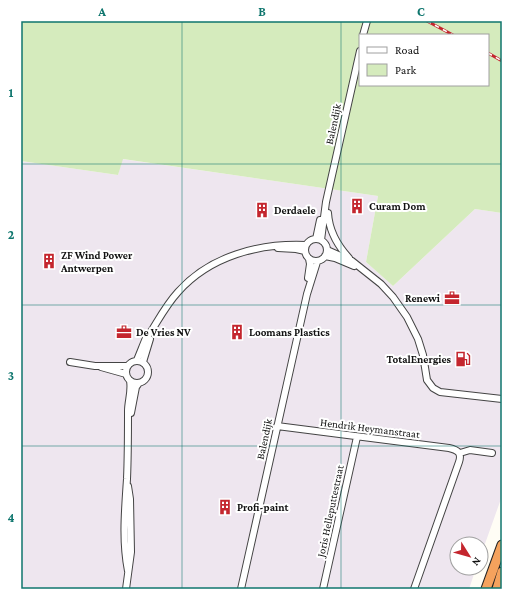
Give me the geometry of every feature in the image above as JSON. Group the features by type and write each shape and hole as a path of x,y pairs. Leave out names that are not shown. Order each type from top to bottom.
{"highway":[{"path":"486,589 502,545"},
{"path":"497,589 502,572"}],"street":[{"path":"364,34 367,21"},
{"name":"Balendijk","path":"326,202 359,55"},
{"path":"318,239 326,202"},
{"path":"326,202 328,223 338,244 352,261 387,290 407,317 418,339 428,380 433,388 440,392 502,399"},
{"path":"318,239 325,244 327,250 323,259 317,262 309,260 305,248 310,240 318,239"},
{"path":"140,361 152,330 167,305 178,292 202,271 235,254 256,248 290,244 305,248"},
{"path":"327,250 352,261"},
{"path":"325,256 359,267"},
{"name":"Balendijk","path":"307,294 306,287 310,264 309,260"},
{"name":"Balendijk","path":"241,589 307,294 317,262"},
{"path":"95,366 127,366 133,361 140,361 146,365 148,372 145,379 138,383 136,387 129,422"},
{"path":"70,362 95,366 126,374"},
{"path":"126,589 128,571 125,552 128,525 125,498 130,381 126,374 127,366"},
{"path":"130,381 138,383"},
{"name":"Hendrik Heymanstraat","path":"277,426 449,448 455,449 460,453 470,450 492,453"},
{"name":"Joris Helleputtestraat","path":"323,589 357,437"},
{"path":"414,589 459,462 460,453"}],"shaded area":[{"path":"122,159 378,196 366,262 393,286 475,209 502,213 502,496 488,536 449,536 449,576 473,576 469,589 21,589 21,161 118,175"}],"green space":[{"path":"21,21 502,21 502,213 475,209 393,286 366,262 378,196 123,159 118,175 21,161"}],"railway":[{"path":"427,21 451,34"},
{"path":"489,54 502,61"}],"place":[{"name":"Curam Dom","path":"357,206"},
{"name":"Derdaele","path":"262,210"},
{"name":"ZF Wind Power Antwerpen","path":"49,261"},
{"name":"Renewi","path":"452,298"},
{"name":"De Vries NV","path":"124,332"},
{"name":"Loomans Plastics","path":"237,332"},
{"name":"TotalEnergies","path":"463,359"},
{"name":"Profi-paint","path":"225,507"}]}
